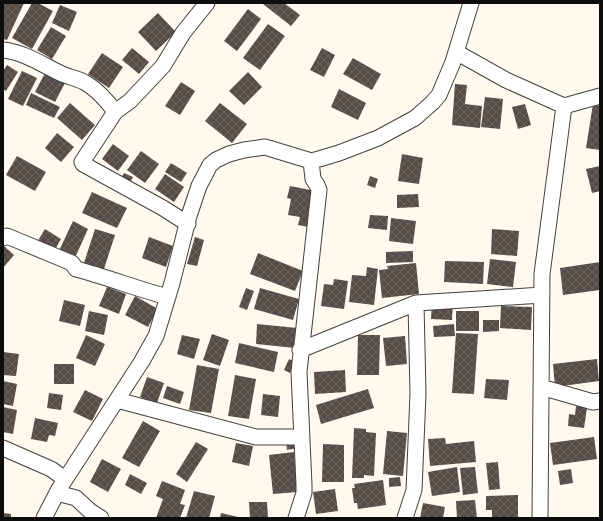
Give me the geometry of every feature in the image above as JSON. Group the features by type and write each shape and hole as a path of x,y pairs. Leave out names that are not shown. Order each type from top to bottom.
{"street":[{"path":"188,224 83,164 82,162 115,112 130,101 164,66 183,33 207,3"},
{"path":"44,518 65,480 142,361 156,336 199,186 210,165 216,160 244,150 265,147 311,161 339,153 378,138 416,118 432,104 438,95 456,52 471,3"},
{"path":"3,50 22,53 62,74 84,82 94,89 115,112"},
{"path":"456,52 506,80 564,106 600,96"},
{"path":"540,518 542,274 564,106"},
{"path":"296,518 304,493 298,372 319,199 318,185 313,179 311,161"},
{"path":"3,238 7,236 72,263 76,269 97,274 137,289 168,297"},
{"path":"300,350 416,304 542,295"},
{"path":"405,518 414,490 418,394 416,304"},
{"path":"541,387 593,402 600,401"},
{"path":"117,400 256,437 301,437"},
{"path":"3,448 51,469 65,480"},
{"path":"57,494 76,498 90,511 101,518"}],"building":[{"path":"3,3 24,3 7,40 3,39"},
{"path":"32,3 38,3 53,11 32,49 12,38"},
{"path":"284,3 300,15 291,26 263,4"},
{"path":"60,5 77,12 69,31 52,23"},
{"path":"248,9 261,19 237,51 224,41"},
{"path":"158,13 176,32 156,51 138,32"},
{"path":"268,24 285,36 260,70 243,58"},
{"path":"51,27 66,36 52,59 37,50"},
{"path":"132,48 149,62 139,74 122,60"},
{"path":"322,48 335,55 324,77 310,70"},
{"path":"102,53 123,67 109,88 88,74"},
{"path":"353,58 381,74 372,90 343,74"},
{"path":"7,65 18,72 6,91 3,89 3,71"},
{"path":"22,71 37,78 23,106 8,99"},
{"path":"248,72 262,87 244,105 229,91"},
{"path":"45,73 65,83 55,102 35,92"},
{"path":"181,82 195,91 180,115 165,106"},
{"path":"455,84 467,85 465,104 482,106 480,128 452,125"},
{"path":"339,89 366,103 358,120 331,107"},
{"path":"31,93 60,107 54,118 26,105"},
{"path":"485,97 503,99 500,129 481,127"},
{"path":"70,103 95,125 82,140 57,118"},
{"path":"220,103 247,124 232,143 205,121"},
{"path":"525,104 531,125 518,129 512,107"},
{"path":"593,104 600,106 600,150 586,148"},
{"path":"57,133 74,147 61,162 45,148"},
{"path":"113,144 129,156 118,171 102,159"},
{"path":"141,151 159,164 145,183 127,170"},
{"path":"402,154 423,158 419,184 398,181"},
{"path":"17,156 46,172 35,191 6,175"},
{"path":"171,163 187,173 181,182 165,172"},
{"path":"600,166 600,191 592,193 586,169"},
{"path":"124,173 133,177 129,185 120,180"},
{"path":"165,174 184,187 174,202 155,189"},
{"path":"370,176 378,179 375,188 367,185"},
{"path":"290,186 316,191 309,227 298,225 300,217 288,215 291,199 287,198"},
{"path":"92,192 127,208 117,228 82,213"},
{"path":"418,194 419,207 397,208 397,195"},
{"path":"370,215 388,216 387,230 368,228"},
{"path":"391,218 416,221 413,244 389,241"},
{"path":"73,221 88,229 74,260 58,253"},
{"path":"45,229 61,239 53,253 36,244"},
{"path":"95,229 115,235 103,272 83,266"},
{"path":"492,229 519,231 517,256 491,254"},
{"path":"149,237 173,246 166,267 142,258"},
{"path":"195,237 204,240 197,266 187,264"},
{"path":"4,246 14,255 3,268 3,248"},
{"path":"413,251 413,262 386,263 386,252"},
{"path":"258,253 303,271 295,291 250,274"},
{"path":"490,259 516,262 513,287 487,284"},
{"path":"445,261 484,262 483,284 444,282"},
{"path":"600,262 600,290 563,295 560,268"},
{"path":"416,263 419,294 382,298 379,270 388,269 387,266"},
{"path":"367,267 378,269 374,305 349,302 352,275 366,276"},
{"path":"334,279 348,281 344,309 321,306 324,284 333,285"},
{"path":"107,287 126,294 119,314 99,306"},
{"path":"246,288 254,291 247,310 239,307"},
{"path":"260,288 299,299 293,320 254,309"},
{"path":"135,296 158,309 148,327 125,315"},
{"path":"64,300 85,305 80,326 59,321"},
{"path":"432,302 453,303 452,320 431,319"},
{"path":"501,306 532,307 531,330 500,328"},
{"path":"89,311 108,315 104,335 85,331"},
{"path":"456,311 479,311 479,331 456,331"},
{"path":"483,320 499,320 499,331 483,332"},
{"path":"257,324 297,328 295,348 256,344"},
{"path":"454,324 455,336 434,337 433,326"},
{"path":"456,333 478,334 474,394 452,393"},
{"path":"212,334 229,340 220,366 203,360"},
{"path":"86,335 105,344 95,366 76,358"},
{"path":"182,335 200,339 194,359 177,354"},
{"path":"358,335 380,335 379,375 357,375"},
{"path":"405,336 407,364 386,366 383,338"},
{"path":"239,343 278,352 274,372 235,363"},
{"path":"3,352 19,354 16,376 3,375"},
{"path":"289,359 295,362 290,373 284,370"},
{"path":"597,359 599,381 555,387 553,364"},
{"path":"54,364 74,364 74,384 54,384"},
{"path":"197,365 219,369 211,413 189,410"},
{"path":"345,370 346,392 315,394 314,372"},
{"path":"235,375 256,379 249,419 228,416"},
{"path":"147,377 164,383 157,403 140,397"},
{"path":"486,379 509,380 507,400 484,398"},
{"path":"3,381 17,384 13,406 3,404"},
{"path":"167,386 184,392 180,404 163,398"},
{"path":"368,389 374,408 321,424 316,405"},
{"path":"85,390 103,399 92,421 73,412"},
{"path":"49,393 63,395 61,410 47,408"},
{"path":"263,394 280,396 278,417 261,415"},
{"path":"576,406 587,408 584,428 568,426 569,414 575,415"},
{"path":"3,407 17,410 13,434 3,432"},
{"path":"35,418 58,423 55,436 49,435 47,442 31,439"},
{"path":"143,421 160,431 139,467 122,458"},
{"path":"354,428 366,429 366,432 376,433 374,476 364,475 364,478 352,478"},
{"path":"387,431 407,433 403,476 383,474"},
{"path":"594,437 597,459 553,465 550,443"},
{"path":"445,438 446,444 474,441 476,462 430,466 428,439"},
{"path":"297,439 298,448 287,450 286,441"},
{"path":"196,442 208,449 187,482 176,474"},
{"path":"236,443 253,446 249,466 232,462"},
{"path":"323,444 344,445 344,482 322,482"},
{"path":"294,452 297,492 273,494 269,455"},
{"path":"102,459 121,469 108,492 90,482"},
{"path":"498,462 500,489 489,490 486,463"},
{"path":"457,467 460,492 432,496 428,472"},
{"path":"475,467 478,493 463,495 460,468"},
{"path":"571,469 573,483 560,485 558,471"},
{"path":"130,474 147,483 141,494 125,485"},
{"path":"400,477 401,486 389,487 389,478"},
{"path":"383,480 386,505 358,509 357,503 354,503 352,488 355,488 354,484"},
{"path":"162,481 185,490 180,504 185,505 180,518 156,518 163,499 156,496"},
{"path":"335,489 338,511 316,514 313,492"},
{"path":"194,491 215,496 209,518 186,518"},
{"path":"518,495 518,518 492,518 492,510 486,510 486,496"},
{"path":"475,500 477,518 457,518 456,501"},
{"path":"249,502 267,502 268,518 250,518"},
{"path":"423,503 445,507 443,518 420,518"},
{"path":"3,513 11,514 11,518 3,518"},
{"path":"221,513 238,517 220,518"}]}
